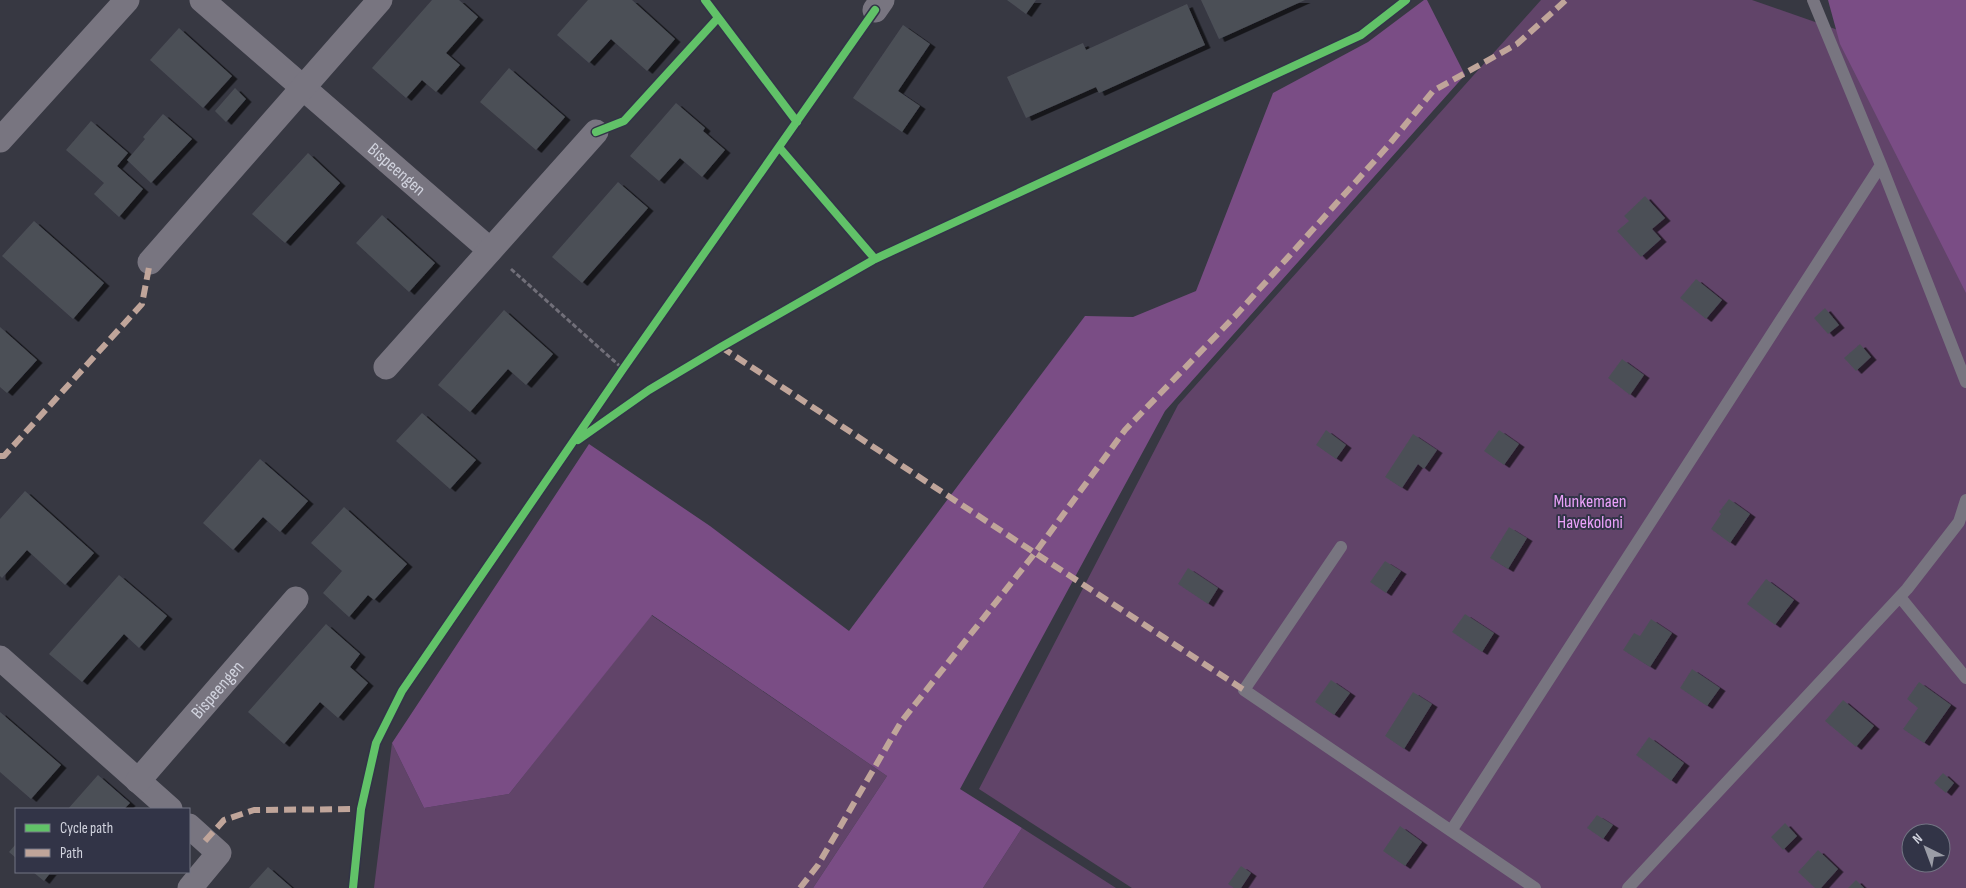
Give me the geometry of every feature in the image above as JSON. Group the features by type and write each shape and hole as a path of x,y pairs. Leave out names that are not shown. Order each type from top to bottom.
{"street":[{"path":"0,140 127,0"},
{"name":"Bispeengen","path":"202,0 490,250"},
{"path":"150,262 380,0"},
{"path":"386,367 596,132"},
{"name":"Bispeengen","path":"138,781 296,599"},
{"path":"0,658 169,808"},
{"path":"190,827 219,853 190,888"}],"lane":[{"path":"1813,0 1881,165 1966,382"},
{"path":"1451,831 1881,165"},
{"path":"1628,888 1900,597 1960,522 1966,500"},
{"path":"1341,547 1244,690 1535,888"},
{"path":"1900,597 1966,678"}],"path":[{"path":"490,250 622,370"},
{"path":"617,377 628,362"}],"green space":[{"name":"Munkemaen Havekoloni","path":"1541,0 1752,0 1875,43 1966,130 1966,888 1132,888 979,789 1178,405"},
{"path":"651,615 887,776 813,888 374,888 392,743 424,808 509,794"},
{"path":"1022,828 1116,888 983,888"}],"shaded area":[{"path":"1424,0 1427,0 1465,75 1165,411 960,789 1022,828 983,888 813,888 887,776 652,615 509,794 424,808 392,743 589,444 710,526 849,631 1085,316 1133,317 1196,291 1273,93 1368,42"},
{"path":"1828,0 1966,0 1966,293 1840,44"}],"building":[{"path":"432,0 459,0 478,17 446,53 460,65 436,92 422,80 406,98 372,68"},
{"path":"588,0 632,0 675,39 647,71 611,39 589,63 557,35"},
{"path":"1007,0 1036,0 1026,14"},
{"path":"1201,0 1305,0 1219,39"},
{"path":"1187,4 1205,45 1099,93 1096,87 1026,118 1007,77 1083,43 1086,50"},
{"path":"903,25 930,44 898,91 920,106 902,132 853,98"},
{"path":"179,28 232,76 203,108 150,60"},
{"path":"509,68 565,117 536,150 480,102"},
{"path":"235,88 246,99 226,122 215,111"},
{"path":"676,103 705,128 703,131 725,150 702,177 680,158 659,181 630,156"},
{"path":"163,114 192,139 151,183 127,160 145,139 143,137"},
{"path":"91,121 128,153 117,166 143,189 119,217 94,194 104,183 66,150"},
{"path":"308,153 340,183 285,243 252,214"},
{"path":"618,182 648,208 582,283 552,257"},
{"path":"1645,196 1665,218 1652,229 1661,239 1641,257 1617,231 1629,221 1624,216"},
{"path":"382,215 435,263 409,292 356,243"},
{"path":"34,221 104,283 73,319 2,256"},
{"path":"1696,279 1722,300 1706,319 1680,298"},
{"path":"1825,308 1839,325 1828,334 1814,318"},
{"path":"504,310 553,354 526,385 508,369 470,412 438,385"},
{"path":"0,327 37,360 7,393 0,387"},
{"path":"1860,344 1871,357 1856,371 1844,358"},
{"path":"1622,359 1644,375 1630,395 1608,378"},
{"path":"422,413 476,460 450,489 396,441"},
{"path":"1326,430 1346,445 1336,459 1316,445"},
{"path":"1499,430 1519,444 1504,465 1484,451"},
{"path":"1413,434 1437,450 1424,469 1418,464 1402,488 1385,477"},
{"path":"260,459 308,501 280,532 263,517 233,550 203,523"},
{"path":"25,491 94,553 65,585 27,550 2,578 0,576 0,519"},
{"path":"1729,499 1750,514 1730,543 1711,529 1721,514 1719,512"},
{"path":"344,507 407,564 374,600 368,595 349,617 323,593 342,571 311,543"},
{"path":"1509,527 1527,538 1508,569 1490,558"},
{"path":"1385,561 1401,571 1386,593 1370,582"},
{"path":"1188,568 1218,588 1208,604 1178,584"},
{"path":"119,575 167,616 139,648 124,634 82,682 49,654"},
{"path":"1766,579 1794,600 1775,625 1747,604"},
{"path":"1465,614 1494,633 1482,652 1452,632"},
{"path":"1651,619 1672,633 1650,667 1623,650 1634,633 1640,636"},
{"path":"326,624 360,654 350,667 368,683 338,718 320,702 284,744 248,712"},
{"path":"1692,669 1720,688 1707,706 1680,688"},
{"path":"1331,680 1350,693 1334,715 1315,702"},
{"path":"1919,682 1951,705 1924,743 1903,729 1918,708 1907,699"},
{"path":"1413,692 1432,704 1404,749 1385,736"},
{"path":"1843,700 1874,726 1856,747 1825,721"},
{"path":"0,712 61,765 31,799 0,772"},
{"path":"1649,737 1684,763 1671,781 1636,755"},
{"path":"1943,773 1954,783 1946,793 1934,783"},
{"path":"98,775 130,803 125,808 69,808"},
{"path":"1597,815 1613,825 1603,839 1587,828"},
{"path":"1785,823 1797,836 1783,850 1771,837"},
{"path":"1400,826 1422,842 1405,866 1383,851"},
{"path":"15,845 15,857 9,852"},
{"path":"1818,850 1838,869 1821,888 1815,888 1798,872"},
{"path":"1241,866 1251,873 1241,888 1234,888 1228,884"},
{"path":"268,867 292,888 249,888"},
{"path":"34,873 50,873 44,881"},
{"path":"1856,880 1864,888 1848,888"}],"marked path":[{"path":"800,888 818,865 901,722 1035,553 1125,430 1237,314 1387,147 1433,91 1517,44 1566,0"},
{"path":"0,456 4,456 142,304 150,262"},
{"path":"721,347 1244,690"},
{"path":"205,841 224,820 254,810 361,809"}],"cycle path":[{"path":"705,0 797,122"},
{"path":"578,440 649,390 875,259 1361,35 1406,0"},
{"path":"353,888 361,809 376,743 402,691 623,369 875,10"},
{"path":"596,132 624,121 717,19"},
{"path":"779,147 875,259"}]}
